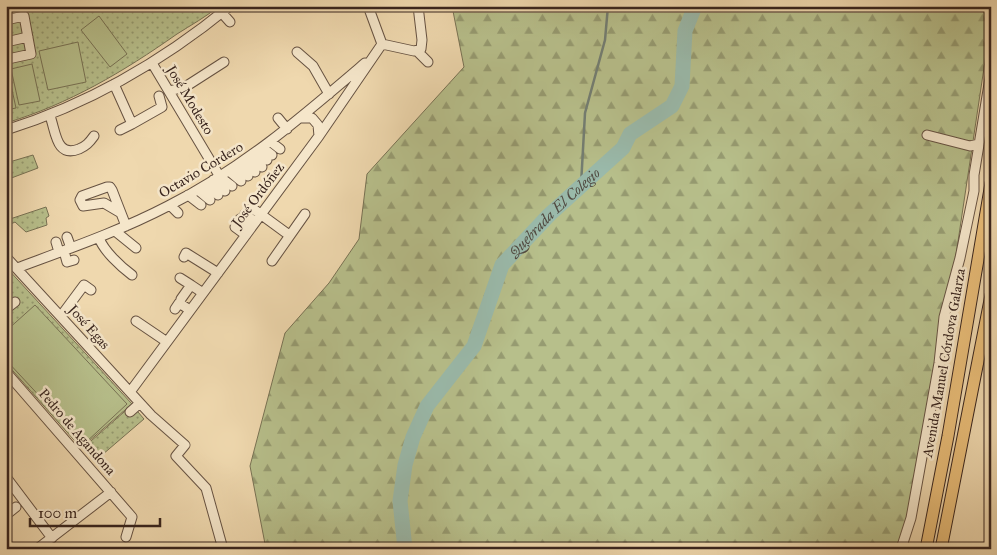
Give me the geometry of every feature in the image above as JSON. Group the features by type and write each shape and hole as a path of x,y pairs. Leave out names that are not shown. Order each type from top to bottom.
{"main road":[{"name":"Avenida Manuel Córdova Galarza","path":"926,549 948,436 991,183"},
{"path":"941,549 991,295"}],"street":[{"path":"6,130 50,116 87,99 152,63 230,6"},
{"path":"368,6 382,44 418,52 428,62"},
{"path":"418,6 422,40 418,52"},
{"path":"222,13 230,22"},
{"path":"6,20 24,16 31,54 8,59 6,51"},
{"path":"6,42 28,38"},
{"name":"José Ordóñez","path":"130,392 218,273 232,246 253,225 320,136 382,44"},
{"path":"297,52 313,66 329,94"},
{"name":"Octavio Cordero","path":"17,268 99,238 121,223 170,206 209,183 271,142 374,55"},
{"path":"169,91 185,87 224,62"},
{"name":"José Modesto","path":"152,63 169,91 209,183"},
{"path":"900,549 910,518 940,356 944,318 960,258 974,191 974,176 984,105 991,72"},
{"path":"114,84 132,124"},
{"path":"120,130 162,107 159,96"},
{"path":"50,116 61,147 65,152 85,146 94,136"},
{"path":"278,118 287,129"},
{"path":"301,118 312,118 318,124 320,136"},
{"path":"927,135 970,146 979,144"},
{"path":"271,142 280,149"},
{"path":"246,160 257,169"},
{"path":"246,160 257,169"},
{"path":"246,160 257,169"},
{"path":"209,183 217,195"},
{"path":"209,183 217,195"},
{"path":"121,223 112,190 109,186 82,196 80,200 83,206 104,203 121,223 137,247"},
{"path":"188,195 217,195"},
{"path":"170,206 178,213"},
{"path":"272,261 305,214"},
{"path":"253,225 243,217 253,225 289,235"},
{"path":"67,237 65,250 67,262 74,260"},
{"path":"99,238 102,246 113,255 118,265 132,275"},
{"path":"56,242 65,250"},
{"path":"184,257 186,253 195,257 218,273"},
{"name":"José Egas","path":"6,257 151,415 185,445 176,456 206,488 216,517 223,549"},
{"path":"180,278 191,281 204,291"},
{"path":"181,299 191,281"},
{"path":"61,316 84,285 91,290"},
{"path":"6,309 15,302"},
{"path":"175,309 179,303 190,310"},
{"path":"136,321 167,342"},
{"name":"Pedro de Agandona","path":"6,372 132,517 126,537"},
{"path":"130,412 140,402"},
{"path":"6,478 52,538"},
{"path":"37,549 111,492"},
{"path":"6,515 16,507"}],"green space":[{"path":"6,6 219,6 95,86 74,97 6,123"},
{"path":"452,6 991,6 991,21 950,295 902,549 266,549 250,466 285,333 329,283 359,239 367,174 464,67"},
{"path":"99,16 127,54 110,67 81,30"},
{"path":"78,42 86,82 48,90 39,51"},
{"path":"32,64 40,101 19,105 11,69"},
{"path":"9,76 16,108 6,110 6,77"},
{"path":"33,155 38,168 6,180 6,163"},
{"path":"46,207 49,216 46,218 47,225 26,232 15,222 11,224 10,219"},
{"path":"6,267 132,404 81,448 6,363"},
{"path":"35,305 127,404 84,444 6,360 6,331"},
{"path":"132,405 144,419 95,461 83,448"}],"waterway":[{"path":"581,185 585,113 605,40 608,6"},
{"name":"Quebrada El Colegio","path":"405,549 400,501 405,465 413,437 427,406 474,346 502,265 549,215 623,148 630,134 672,106 682,86 685,31 695,6"}]}
